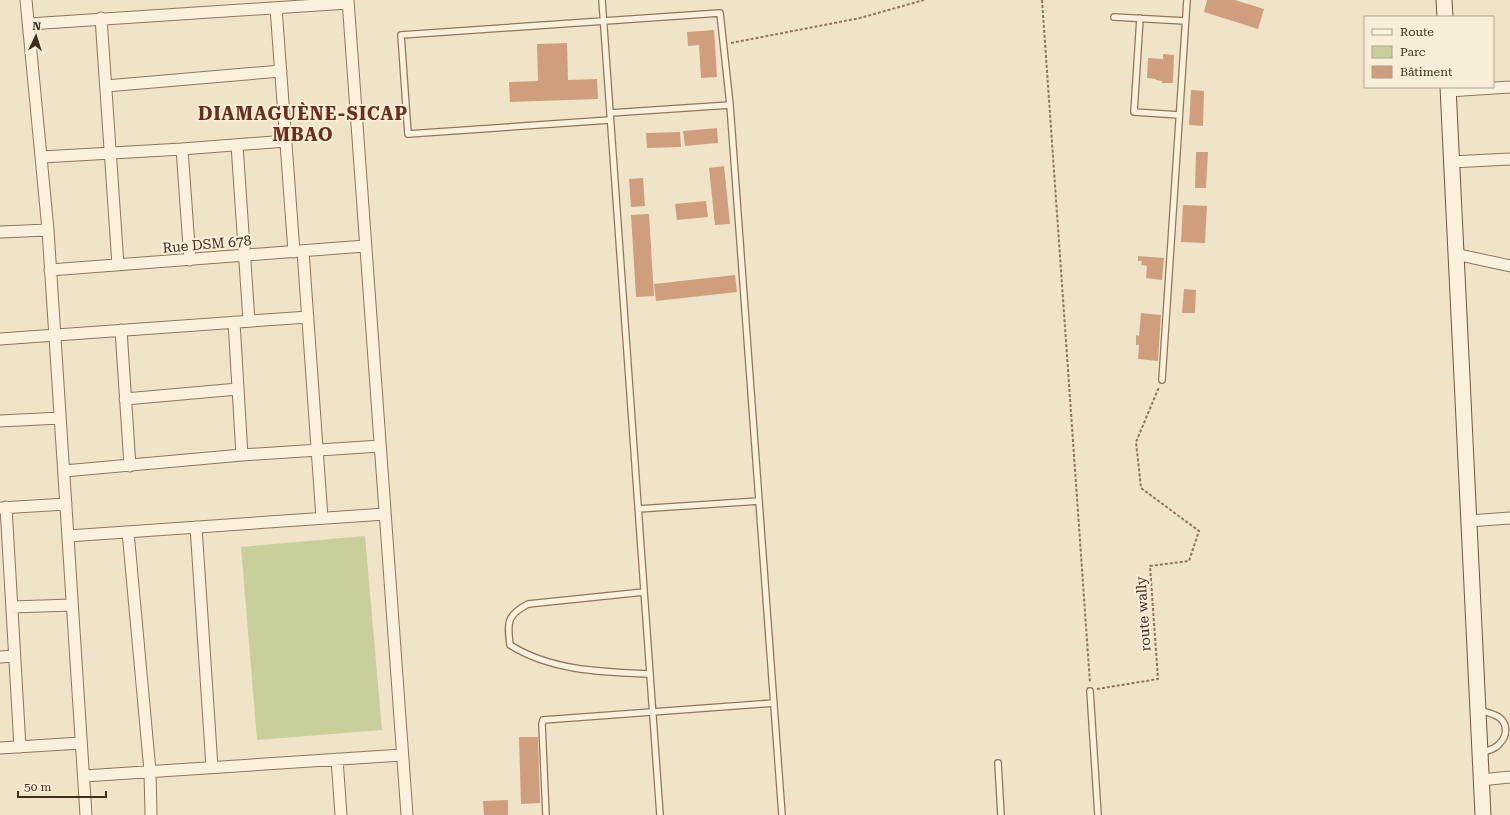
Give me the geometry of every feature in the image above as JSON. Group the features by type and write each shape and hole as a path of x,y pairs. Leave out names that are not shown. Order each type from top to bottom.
{"street":[{"path":"26,0 48,230 86,815"},
{"path":"1444,0 1445,16"},
{"path":"29,24 100,18 276,8 304,3 348,2 407,815"},
{"path":"276,8 286,141 308,317 322,518"},
{"path":"100,18 118,265"},
{"path":"106,86 281,71"},
{"path":"1494,88 1510,87"},
{"path":"1479,88 1448,89 1483,815"},
{"path":"42,157 286,141"},
{"path":"237,145 250,321"},
{"path":"182,149 190,260"},
{"path":"1451,162 1510,159"},
{"path":"0,232 48,230"},
{"name":"Rue DSM 678","path":"50,270 365,246"},
{"path":"1455,254 1510,266"},
{"path":"0,338 308,317"},
{"path":"234,322 242,455"},
{"path":"121,330 130,466"},
{"path":"125,399 238,389"},
{"path":"0,421 60,418"},
{"path":"64,471 242,455 380,446"},
{"path":"20,746 12,607 3,507 66,504"},
{"path":"68,536 385,514"},
{"path":"1469,521 1510,518"},
{"path":"196,528 212,767"},
{"path":"128,532 150,770 150,815"},
{"path":"12,607 72,605"},
{"path":"0,657 14,656"},
{"path":"0,748 81,743"},
{"path":"84,776 150,770 402,755"},
{"path":"337,758 341,815"},
{"path":"1481,780 1510,777"}],"lane":[{"path":"602,0 660,815"},
{"path":"1162,380 1187,0"},
{"path":"610,120 408,134 401,35 720,13 730,105 782,815"},
{"path":"1114,17 1185,21"},
{"path":"1140,18 1134,112 1179,115"},
{"path":"610,113 730,105"},
{"path":"638,510 759,501"},
{"path":"644,592 528,604 515,611 510,619 508,633 510,645 523,654 560,666 611,673 650,674"},
{"path":"1090,691 1098,815"},
{"path":"546,815 543,720 774,703"},
{"path":"1478,709 1499,717 1504,723 1506,732 1500,744 1492,749 1480,753"},
{"path":"998,763 1001,815"}],"path":[{"path":"724,44 860,18 924,0"},
{"path":"1042,0 1090,691"},
{"name":"route wally","path":"1090,691 1158,679 1150,566 1189,561 1199,531 1141,488 1136,442 1162,380"}],"green space":[{"path":"365,536 382,730 257,740 241,547"}],"building":[{"path":"1207,0 1235,0 1264,9 1258,29 1204,12"},
{"path":"714,30 717,77 701,78 699,45 688,46 687,32"},
{"path":"567,43 568,80 597,79 598,99 510,102 509,82 538,81 537,44"},
{"path":"1163,54 1174,55 1173,83 1162,83 1162,81 1156,79 1147,78 1148,58 1163,59"},
{"path":"1191,90 1204,91 1203,126 1189,125"},
{"path":"717,128 718,143 685,146 683,131"},
{"path":"680,132 681,147 647,148 646,133"},
{"path":"1196,152 1208,152 1206,188 1195,188"},
{"path":"724,166 730,224 715,225 709,168"},
{"path":"643,178 645,206 631,207 629,179"},
{"path":"706,201 708,217 677,220 675,204"},
{"path":"1183,205 1207,206 1205,243 1181,242"},
{"path":"649,214 654,296 636,297 631,215"},
{"path":"1138,256 1164,258 1162,280 1146,278 1147,266 1141,265 1142,261 1138,261"},
{"path":"735,275 737,292 656,301 654,284"},
{"path":"1184,289 1196,290 1195,313 1182,313"},
{"path":"1141,313 1161,315 1158,361 1138,359 1139,345 1136,345 1136,335 1139,336"},
{"path":"519,737 538,737 540,803 521,804"},
{"path":"508,800 508,815 484,815 483,801"}],"district":[{"name":"DIAMAGUÈNE-SICAP MBAO","path":"303,124"}]}
